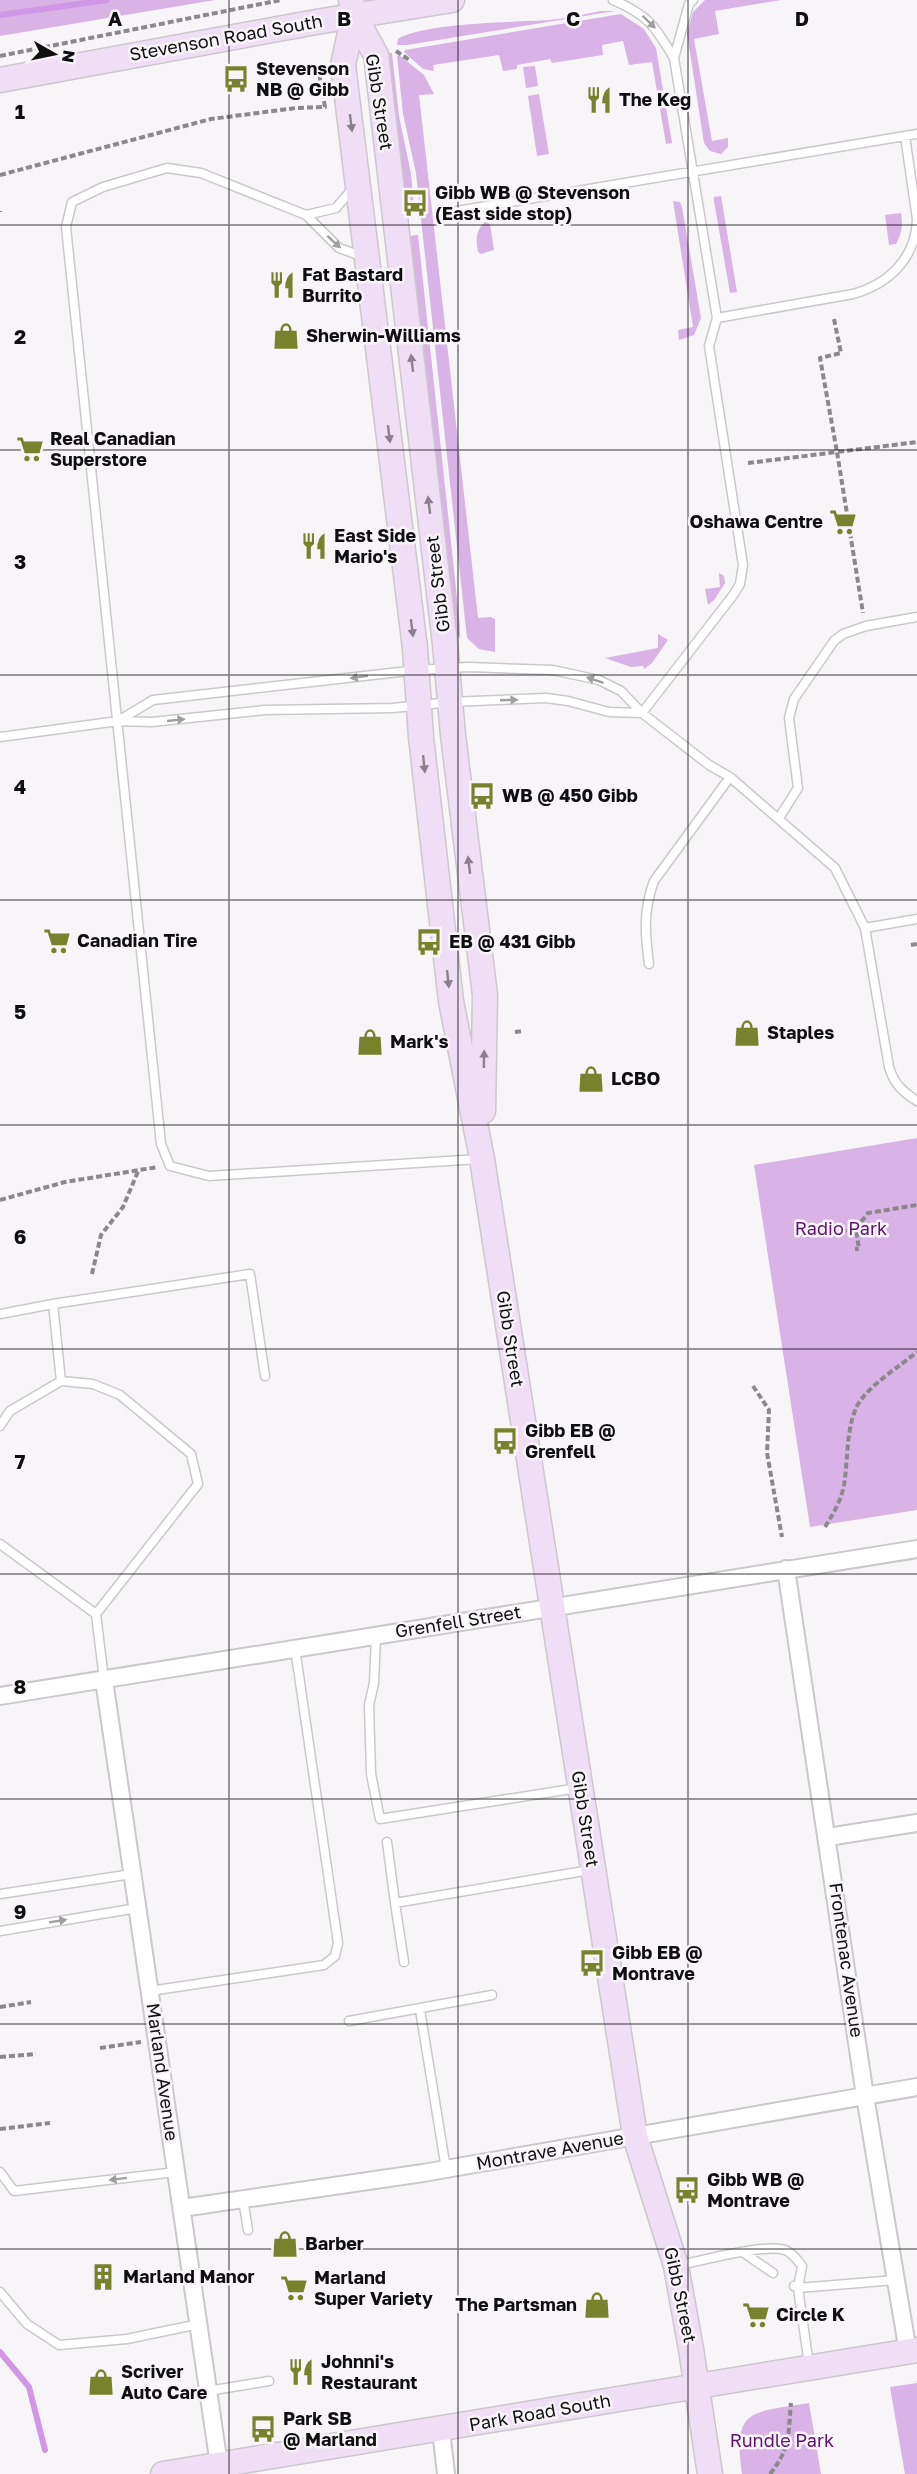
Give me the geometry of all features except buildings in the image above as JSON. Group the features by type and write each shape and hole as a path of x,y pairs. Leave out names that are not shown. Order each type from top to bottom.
{"main road":[{"name":"Stevenson Road South","path":"0,80 352,8 452,0"},
{"name":"Gibb Street","path":"352,8 343,65 417,670 451,1001 482,1159 635,2136 676,2266 710,2474"},
{"name":"Gibb Street","path":"352,8 376,55 485,995 482,1159"},
{"name":"Park Road South","path":"163,2474 912,2351"}],"street":[{"name":"Grenfell Street","path":"0,1696 917,1549"},
{"name":"Frontenac Avenue","path":"786,1569 828,1837 865,2096 896,2280 912,2351"},
{"name":"Marland Avenue","path":"104,1680 219,2465"},
{"path":"828,1837 917,1823"},
{"name":"Montrave Avenue","path":"182,2208 446,2169 917,2087"},
{"path":"441,2430 446,2474"}],"lane":[{"path":"613,0 636,10 656,27 674,58 717,318 709,346 742,555 742,574 734,594 642,713"},
{"path":"674,58 689,4 693,0"},
{"path":"457,212 917,134"},
{"path":"717,318 869,290 897,269 913,246 917,219 905,136"},
{"path":"367,258 339,248 306,215 201,173 166,168 103,187 72,202 66,226 161,1143 170,1166 209,1176 482,1159"},
{"path":"306,215 336,208 357,183"},
{"path":"779,818 798,788 789,718 790,708 812,672 834,641 843,634 866,626 917,617"},
{"path":"118,721 153,700 417,670 529,668 599,680 621,691 642,713 709,765 730,777 835,868 865,928 893,1081 917,1101"},
{"path":"0,737 118,721 152,722 265,710 419,706 450,702 546,699 568,701 609,712 642,713"},
{"path":"649,964 645,914 654,881 730,777"},
{"path":"865,928 917,919"},
{"path":"0,1314 250,1275 265,1376"},
{"path":"54,1304 61,1381"},
{"path":"0,1426 10,1411 61,1381 93,1384 120,1395 191,1454 198,1484 96,1614 104,1680"},
{"path":"0,1544 96,1614"},
{"path":"375,1635 374,1683 369,1705 371,1774 380,1819 580,1787"},
{"path":"150,1991 324,1965 335,1956 338,1943 295,1648"},
{"path":"387,1842 404,1962"},
{"path":"395,1903 593,1869"},
{"path":"0,1894 132,1875"},
{"path":"0,1931 137,1908"},
{"path":"349,2021 420,2010 492,1995"},
{"path":"420,2010 446,2169"},
{"path":"0,2172 14,2191 176,2172"},
{"path":"243,2199 248,2230"},
{"path":"676,2266 767,2248 784,2250 793,2254 801,2266 795,2287 809,2369"},
{"path":"744,2253 773,2272"},
{"path":"795,2287 896,2280"},
{"path":"0,2292 27,2324 59,2345 127,2339 199,2324"},
{"path":"208,2391 269,2381"}],"path":[{"path":"0,56 280,0"},
{"path":"395,50 411,61"},
{"path":"0,175 211,119 296,108 325,107 319,73"},
{"path":"834,319 841,353 820,358 863,613"},
{"path":"748,463 917,442"},
{"path":"911,945 917,944"},
{"path":"515,1032 523,1031"},
{"path":"0,1200 65,1182 140,1169 123,1207 101,1235 92,1274"},
{"path":"805,1236 856,1229 868,1213 917,1205"},
{"path":"855,1249 859,1249 856,1229"},
{"path":"825,1527 844,1488 851,1424 856,1407 864,1396 917,1352"},
{"path":"753,1386 769,1410 767,1453 782,1536"},
{"path":"0,2007 31,2002"},
{"path":"100,2048 157,2040"},
{"path":"0,2057 36,2054"},
{"path":"0,2129 50,2123"},
{"path":"770,2474 784,2454 788,2442 791,2403"}],"green space":[{"path":"0,0 215,0 0,36"},
{"path":"705,0 781,0 715,11 719,34 694,39 712,141 728,138 728,147 721,154 710,151 704,143 687,33 693,12"},
{"path":"601,11 615,11 397,45 398,39 410,34 448,26 550,20"},
{"path":"621,14 644,29 656,48 672,143 666,144 652,62 629,65 623,41 602,45 603,55 552,63 550,59 517,65 517,69 503,71 499,55 433,65 434,71 423,69 404,52 405,50"},
{"path":"389,53 392,53 399,116 411,174 414,206 405,207"},
{"path":"399,55 424,75 434,94 419,95 478,618 495,619 495,652 479,649 467,638 416,173 403,114 397,56"},
{"path":"535,66 538,86 526,88 523,67"},
{"path":"539,94 549,154 537,156 528,96"},
{"path":"721,196 737,292 730,293 714,201 714,197"},
{"path":"673,201 680,202 682,207 701,318 694,335 679,340 678,330 693,327"},
{"path":"901,213 900,236 896,244 889,245 885,215"},
{"path":"485,222 490,224 494,250 481,254 478,252 477,236"},
{"path":"418,235 460,639 454,629 409,236"},
{"path":"719,573 724,576 725,583 708,605 705,589 720,587"},
{"path":"658,634 668,640 652,663 644,669 643,666 631,667 605,658 658,648"},
{"name":"Radio Park","path":"917,1138 917,1510 810,1527 754,1165"},
{"path":"917,2383 917,2474 905,2474 890,2387"},
{"name":"Rundle Park","path":"809,2403 821,2474 742,2474 740,2436 750,2417 760,2412"}],"waterway":[{"path":"0,15 107,0"},
{"path":"0,2352 29,2387 45,2450"}],"place":[{"name":"Stevenson NB @ Gibb","path":"236,79"},
{"name":"The Keg","path":"599,100"},
{"name":"Gibb WB @ Stevenson (East side stop)","path":"415,203"},
{"name":"Fat Bastard Burrito","path":"282,285"},
{"name":"Sherwin-Williams","path":"286,336"},
{"name":"Real Canadian Superstore","path":"30,449"},
{"name":"Oshawa Centre","path":"843,522"},
{"name":"East Side Mario's","path":"314,546"},
{"name":"WB @ 450 Gibb","path":"482,796"},
{"name":"Canadian Tire","path":"57,941"},
{"name":"EB @ 431 Gibb","path":"429,942"},
{"name":"Staples","path":"747,1033"},
{"name":"Mark's","path":"370,1042"},
{"name":"LCBO","path":"591,1079"},
{"name":"Gibb EB @ Grenfell","path":"505,1441"},
{"name":"Gibb EB @ Montrave","path":"592,1963"},
{"name":"Gibb WB @ Montrave","path":"687,2190"},
{"name":"Barber","path":"285,2244"},
{"name":"Marland Manor","path":"103,2277"},
{"name":"Marland Super Variety","path":"294,2288"},
{"name":"The Partsman","path":"597,2305"},
{"name":"Circle K","path":"756,2315"},
{"name":"Johnni's Restaurant","path":"301,2372"},
{"name":"Scriver Auto Care","path":"101,2382"},
{"name":"Park SB @ Marland","path":"263,2429"}]}
